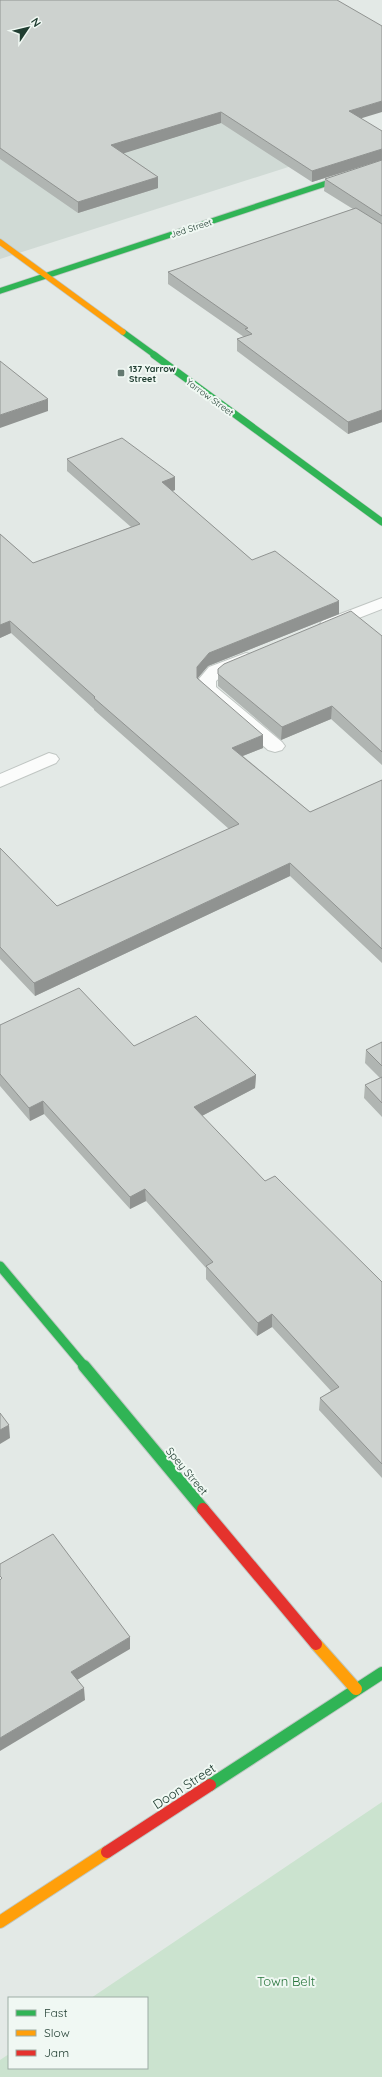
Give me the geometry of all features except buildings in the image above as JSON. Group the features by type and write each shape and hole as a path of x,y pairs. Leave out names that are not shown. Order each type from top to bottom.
{"street":[{"name":"Jed Street","path":"0,291 382,165"},
{"name":"Yarrow Street","path":"0,242 382,522"},
{"name":"Spey Street","path":"0,1266 300,1626 356,1690"},
{"name":"Doon Street","path":"0,1922 382,1673"}],"lane":[{"path":"310,632 382,603"},
{"path":"259,653 216,671 207,680 207,689 275,746"},
{"path":"0,781 49,760"}],"shaded area":[{"path":"0,0 304,162 0,259"}],"green space":[{"name":"Town Belt","path":"382,1802 382,2077 0,2077 0,2060 8,2055 8,2069 148,2069 148,1997 92,1997"}],"traffic: fast":[{"path":"0,291 382,165"},
{"path":"123,332 382,522"},
{"path":"0,1266 203,1509"},
{"path":"210,1785 382,1673"}],"traffic: slow":[{"path":"0,242 123,332"},
{"path":"316,1644 356,1689"},
{"path":"0,1922 107,1852"}],"traffic: jam":[{"path":"203,1509 316,1644"},
{"path":"107,1852 210,1785"}],"place":[{"name":"137 Yarrow Street","path":"121,373"}]}
